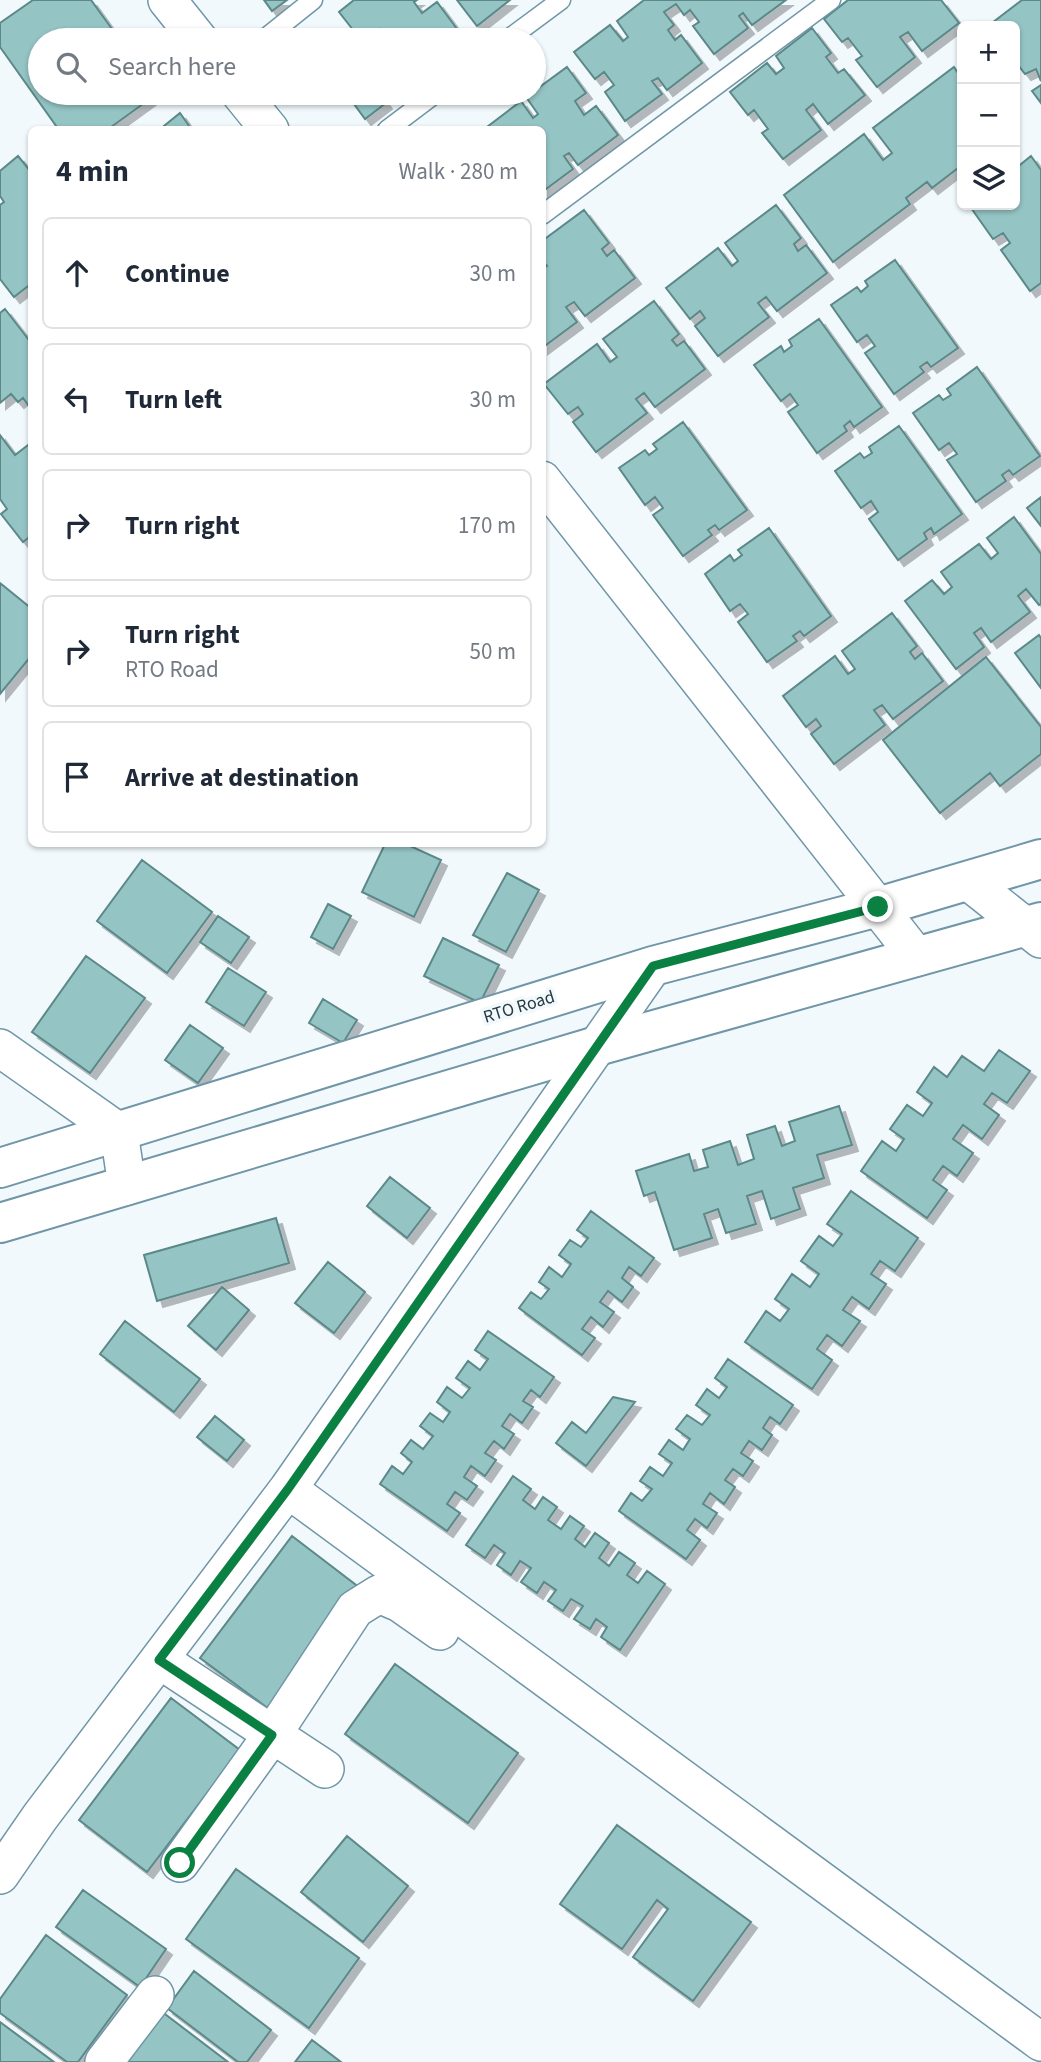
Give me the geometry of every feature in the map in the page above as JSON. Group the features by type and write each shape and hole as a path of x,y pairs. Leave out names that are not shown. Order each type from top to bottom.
{"street":[{"path":"167,0 189,28"},
{"path":"250,105 267,126"},
{"path":"546,485 917,957"},
{"name":"RTO Road","path":"0,1168 653,966 878,907 1041,859"},
{"path":"968,881 1036,929"},
{"path":"0,1223 597,1046 917,957 1036,929"},
{"path":"0,1874 40,1817 288,1489 653,966"},
{"path":"0,1048 119,1132 127,1186"},
{"path":"288,1489 1041,2042"},
{"path":"180,1863 272,1735 355,1609 379,1594 400,1603 497,1670"},
{"path":"159,1660 325,1769"},
{"path":"104,2062 155,1995"}],"lane":[{"path":"278,28 313,0"},
{"path":"523,28 561,0"},
{"path":"546,212 831,0"},
{"path":"392,126 420,105"}],"building":[{"path":"33,0 91,0 111,28 28,28 28,86 0,47 0,23"},
{"path":"264,0 287,0 272,11"},
{"path":"354,0 417,0 414,2 422,13 437,2 456,28 352,28 339,12"},
{"path":"457,0 510,0 477,26"},
{"path":"644,0 786,0 752,25 743,13 739,16 748,28 714,54 693,26 699,22 690,10 684,15 676,4 664,12 674,25 668,30 675,40 681,35 702,63 667,90 658,78 652,81 662,94 625,121 605,92 614,85 604,72 595,79 574,52 610,25 623,41 628,37 617,21"},
{"path":"848,0 941,0 957,21 957,25 922,51 908,32 900,37 915,57 877,87 856,60 862,56 848,38 842,42 824,19"},
{"path":"1022,0 1041,0 1041,81 1036,69 1025,74 1020,68 1020,21 995,21"},
{"path":"812,28 831,53 826,57 838,73 844,69 865,95 828,124 813,104 806,110 821,130 783,159 762,133 768,129 754,110 748,115 730,92 767,63 776,74 784,68 776,56"},
{"path":"567,67 586,93 575,101 584,115 596,106 618,135 578,165 569,153 564,156 573,169 546,189 546,126 488,126 516,105 524,105 533,118 538,114 532,105 546,105 546,82"},
{"path":"954,67 957,72 957,169 932,188 927,182 906,198 910,204 833,262 784,195 864,134 883,160 892,153 873,128"},
{"path":"1041,85 1041,103 1032,91"},
{"path":"41,105 141,105 113,126 56,126"},
{"path":"355,105 383,105 365,119"},
{"path":"180,113 189,126 164,126"},
{"path":"18,156 28,168 28,286 14,297 0,279 0,205 4,202 0,196 0,171"},
{"path":"1031,156 1041,170 1041,283 1030,291 1001,250 1010,243 1003,233 993,239 973,210 1020,210 1020,165"},
{"path":"776,205 801,238 794,244 798,251 806,245 827,273 777,311 766,297 758,303 769,317 718,356 695,326 705,318 700,311 690,319 666,288 718,248 732,266 738,261 725,243"},
{"path":"584,210 609,243 602,249 607,256 614,250 635,278 585,316 574,302 566,307 577,322 546,345 547,266 546,238"},
{"path":"895,260 958,348 931,367 927,362 920,367 924,372 894,394 865,353 875,346 867,335 857,342 831,305 857,287 861,292 868,286 865,281"},
{"path":"654,301 679,334 672,340 677,346 684,341 705,369 655,407 644,393 636,399 647,413 596,452 573,422 583,414 578,407 568,414 546,386 546,382 597,344 610,362 617,357 603,339"},
{"path":"5,309 28,339 28,405 23,398 18,402 11,394 0,403 0,313"},
{"path":"819,319 882,407 854,427 850,421 844,426 847,431 817,453 788,412 798,405 790,394 781,401 754,365 781,346 784,352 792,346 789,340"},
{"path":"977,367 1040,456 1013,475 1009,470 1002,475 1006,481 976,502 947,460 957,454 949,443 939,450 913,413 939,395 943,400 951,395 947,389"},
{"path":"683,422 747,510 719,530 715,525 708,530 712,535 683,556 653,515 663,508 655,497 645,505 619,468 645,450 649,455 657,449 653,444"},
{"path":"899,426 962,514 934,534 931,528 924,533 927,539 898,560 869,519 878,512 871,501 861,508 835,471 860,453 864,458 872,453 869,447"},
{"path":"0,435 15,455 28,445 28,538 23,542 1,514 7,509 0,499"},
{"path":"1041,497 1041,526 1027,508"},
{"path":"1014,517 1041,554 1041,604 1039,605 1026,589 1018,596 1030,612 991,642 981,628 974,633 984,647 956,669 905,601 932,580 944,594 952,587 941,572 979,544 991,559 998,553 987,538"},
{"path":"769,528 831,616 804,636 800,631 793,636 797,641 767,662 738,622 748,614 740,604 730,611 705,574 730,555 734,561 742,555 738,550"},
{"path":"0,583 28,606 28,660 0,694"},
{"path":"892,613 917,646 910,652 915,659 922,653 943,681 893,719 882,705 874,710 885,725 834,764 811,734 821,726 816,719 806,727 783,696 835,656 848,674 855,669 842,651"},
{"path":"1039,635 1041,638 1041,688 1015,653"},
{"path":"986,657 1041,727 1041,754 1000,786 990,773 940,813 883,740"},
{"path":"384,847 413,847 441,860 414,917 362,892"},
{"path":"142,860 212,912 167,973 97,921"},
{"path":"507,873 539,890 506,952 473,935"},
{"path":"328,904 351,916 333,949 311,937"},
{"path":"218,916 249,937 231,963 200,942"},
{"path":"443,938 499,965 480,1003 424,976"},
{"path":"86,956 145,998 90,1073 32,1032"},
{"path":"228,968 266,992 244,1026 206,1002"},
{"path":"323,999 357,1020 343,1043 309,1023"},
{"path":"190,1025 223,1048 198,1083 165,1060"},
{"path":"999,1050 1030,1071 1007,1103 992,1093 984,1104 999,1115 982,1139 963,1125 953,1139 973,1153 957,1176 943,1166 933,1180 947,1190 927,1218 861,1171 882,1141 896,1151 904,1139 890,1129 907,1105 923,1116 932,1103 917,1092 934,1067 947,1077 962,1056 984,1071"},
{"path":"839,1106 852,1145 817,1155 824,1178 793,1188 800,1209 771,1219 762,1191 747,1196 756,1224 726,1233 718,1209 704,1214 712,1238 674,1250 655,1192 644,1196 636,1171 689,1154 694,1171 708,1167 703,1150 730,1141 738,1165 754,1159 747,1135 775,1126 782,1146 795,1141 789,1122"},
{"path":"390,1177 430,1208 407,1238 367,1206"},
{"path":"851,1191 918,1238 895,1271 880,1261 871,1274 886,1284 869,1309 852,1297 843,1310 860,1321 842,1346 827,1335 817,1349 832,1360 812,1389 745,1342 766,1311 780,1321 789,1309 775,1299 792,1274 810,1287 819,1274 801,1261 819,1236 833,1246 842,1234 827,1224"},
{"path":"591,1211 654,1258 641,1276 629,1267 622,1278 633,1287 622,1302 608,1291 600,1302 614,1312 603,1327 591,1317 582,1329 595,1338 582,1355 519,1308 531,1292 541,1299 549,1289 539,1282 549,1267 562,1277 571,1264 559,1255 570,1240 581,1247 588,1238 577,1230"},
{"path":"276,1218 289,1263 157,1301 144,1255"},
{"path":"328,1262 365,1292 334,1333 295,1303"},
{"path":"222,1287 249,1310 216,1350 188,1326"},
{"path":"125,1321 200,1379 174,1412 100,1354"},
{"path":"488,1331 554,1377 540,1397 531,1390 523,1401 533,1407 522,1423 510,1414 502,1426 514,1434 504,1449 494,1441 485,1453 496,1460 485,1476 471,1466 464,1477 477,1486 467,1500 455,1492 447,1504 460,1513 447,1531 380,1484 392,1466 403,1474 412,1462 401,1453 411,1440 423,1449 433,1436 420,1426 430,1413 443,1422 450,1412 437,1402 447,1387 462,1398 470,1388 456,1378 468,1361 480,1370 488,1359 475,1350"},
{"path":"728,1359 793,1405 780,1424 770,1417 763,1428 772,1435 762,1450 749,1441 741,1453 753,1461 743,1476 733,1469 725,1480 735,1487 724,1504 710,1493 703,1504 717,1513 707,1528 695,1519 687,1530 700,1540 686,1559 619,1511 631,1493 642,1501 652,1489 640,1481 650,1467 663,1476 672,1463 659,1454 669,1440 683,1450 690,1439 676,1429 687,1415 702,1425 710,1415 696,1405 707,1389 719,1398 727,1387 715,1378"},
{"path":"613,1397 635,1402 586,1466 556,1443 572,1422 586,1433"},
{"path":"215,1416 244,1440 227,1461 197,1437"},
{"path":"513,1476 531,1489 523,1500 535,1509 543,1497 557,1507 548,1520 561,1529 570,1516 584,1526 575,1539 585,1547 595,1533 609,1543 599,1558 609,1566 619,1552 635,1563 627,1575 638,1583 647,1571 665,1584 620,1650 601,1637 607,1627 596,1619 590,1629 574,1619 583,1606 571,1599 563,1611 548,1601 556,1590 544,1582 537,1593 521,1582 531,1568 520,1561 511,1575 497,1565 505,1553 494,1545 485,1558 466,1545"},
{"path":"292,1536 360,1588 269,1709 200,1658"},
{"path":"395,1664 518,1753 468,1823 345,1734"},
{"path":"171,1698 240,1750 147,1872 79,1820"},
{"path":"617,1825 751,1922 693,2001 633,1957 668,1909 657,1900 622,1949 560,1904"},
{"path":"347,1836 408,1886 363,1942 301,1892"},
{"path":"236,1869 359,1958 309,2028 186,1939"},
{"path":"83,1890 166,1949 140,1987 56,1927"},
{"path":"46,1935 127,1995 78,2062 67,2062 0,2013 0,1999"},
{"path":"194,1971 271,2030 247,2062 238,2062 167,2008"},
{"path":"161,2011 228,2062 123,2062"},
{"path":"0,2022 54,2062 0,2062"},
{"path":"312,2040 341,2062 295,2062"}],"route":[{"path":"180,1863 272,1735 159,1660 288,1489 653,966 878,907"}]}
